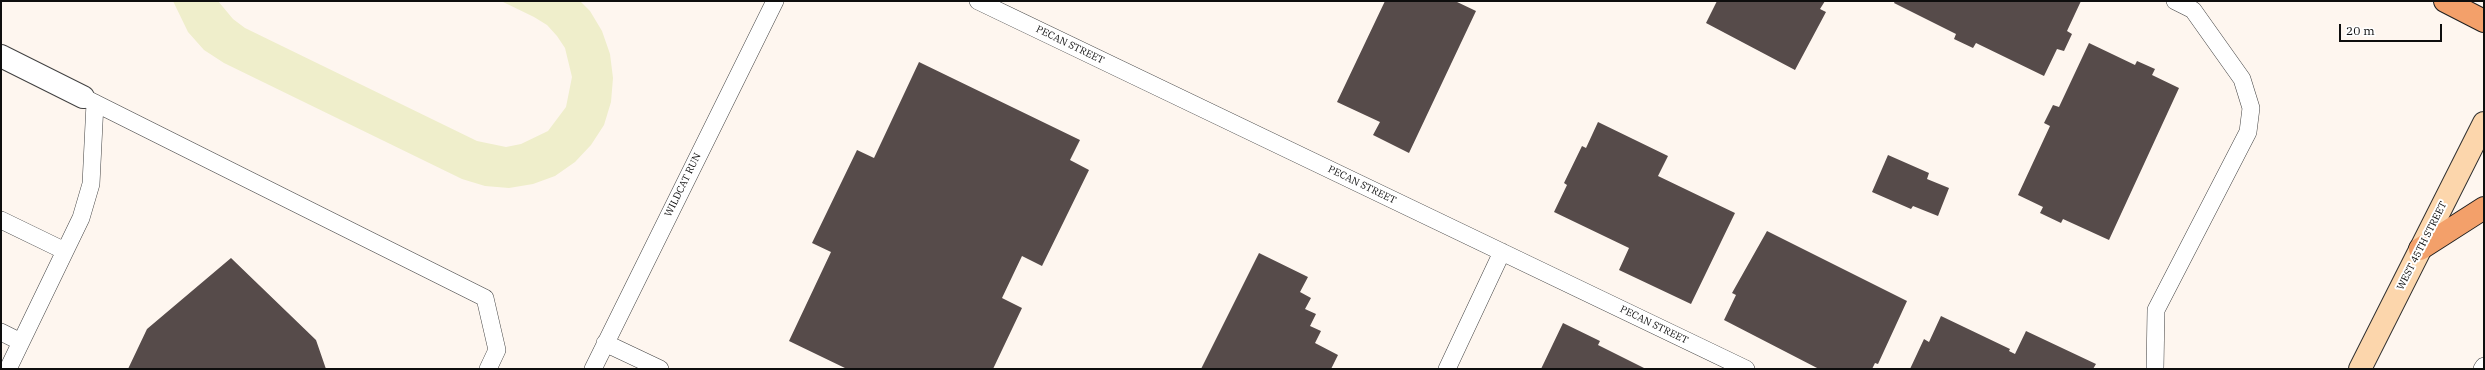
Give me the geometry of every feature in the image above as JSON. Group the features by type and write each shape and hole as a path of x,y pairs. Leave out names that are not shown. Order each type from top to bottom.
{"main road":[{"path":"2445,1 2484,21"},
{"name":"WEST 45TH STREET","path":"2360,369 2484,123"},
{"path":"2420,249 2484,208"}],"street":[{"path":"1,56 89,100"}],"lane":[{"name":"WILDCAT RUN","path":"593,369 775,1"},
{"name":"PECAN STREET","path":"978,1 1746,369"},
{"path":"2155,369 2156,310 2248,132 2251,108 2242,80 2193,10 2175,1"},
{"path":"8,369 81,218 91,184 89,100 484,298 498,350 488,369"},
{"path":"1,220 65,251"},
{"path":"1447,369 1502,252"},
{"path":"1,332 21,342"},
{"path":"605,343 660,369"}],"green space":[{"path":"173,1 218,1 233,19 245,28 477,141 506,147 521,144 548,131 566,107 572,77 565,48 547,25 501,1 580,1 590,11 602,31 610,54 613,78 611,102 604,125 591,145 575,162 555,176 533,184 509,188 485,186 462,179 224,63 204,50 188,32"}],"building":[{"path":"1385,1 1455,1 1476,11 1409,153 1373,135 1380,122 1337,102"},
{"path":"1717,1 1825,1 1820,9 1826,12 1795,70 1706,23"},
{"path":"1895,1 2081,1 2067,31 2072,34 2064,51 2057,49 2044,76 1976,43 1973,48 1954,39 1956,34 1894,3"},
{"path":"2089,43 2135,65 2137,61 2155,69 2152,75 2179,88 2109,240 2063,219 2061,223 2040,213 2043,207 2018,195 2050,126 2044,123 2053,105 2059,107"},
{"path":"919,62 1080,140 1070,160 1089,170 1042,266 1022,256 1002,298 1022,308 993,369 847,369 789,341 831,252 812,243 857,150 874,158"},
{"path":"1598,122 1668,156 1658,176 1735,213 1691,304 1619,270 1629,248 1554,212 1567,185 1564,183 1582,146 1586,148"},
{"path":"1888,155 1929,173 1927,179 1949,188 1938,216 1913,206 1911,209 1872,192"},
{"path":"1767,231 1907,301 1878,364 1875,363 1872,369 1819,369 1724,320 1736,295 1732,293"},
{"path":"1259,253 1308,277 1300,292 1311,298 1305,309 1316,314 1310,326 1321,331 1315,343 1338,355 1331,369 1201,369"},
{"path":"231,258 316,340 326,369 128,369 147,329"},
{"path":"1941,316 2010,349 2009,351 2015,354 2026,331 2096,364 2093,369 1910,369 1924,339 1929,342"},
{"path":"1563,323 1600,341 1598,345 1646,369 1541,369"}]}
